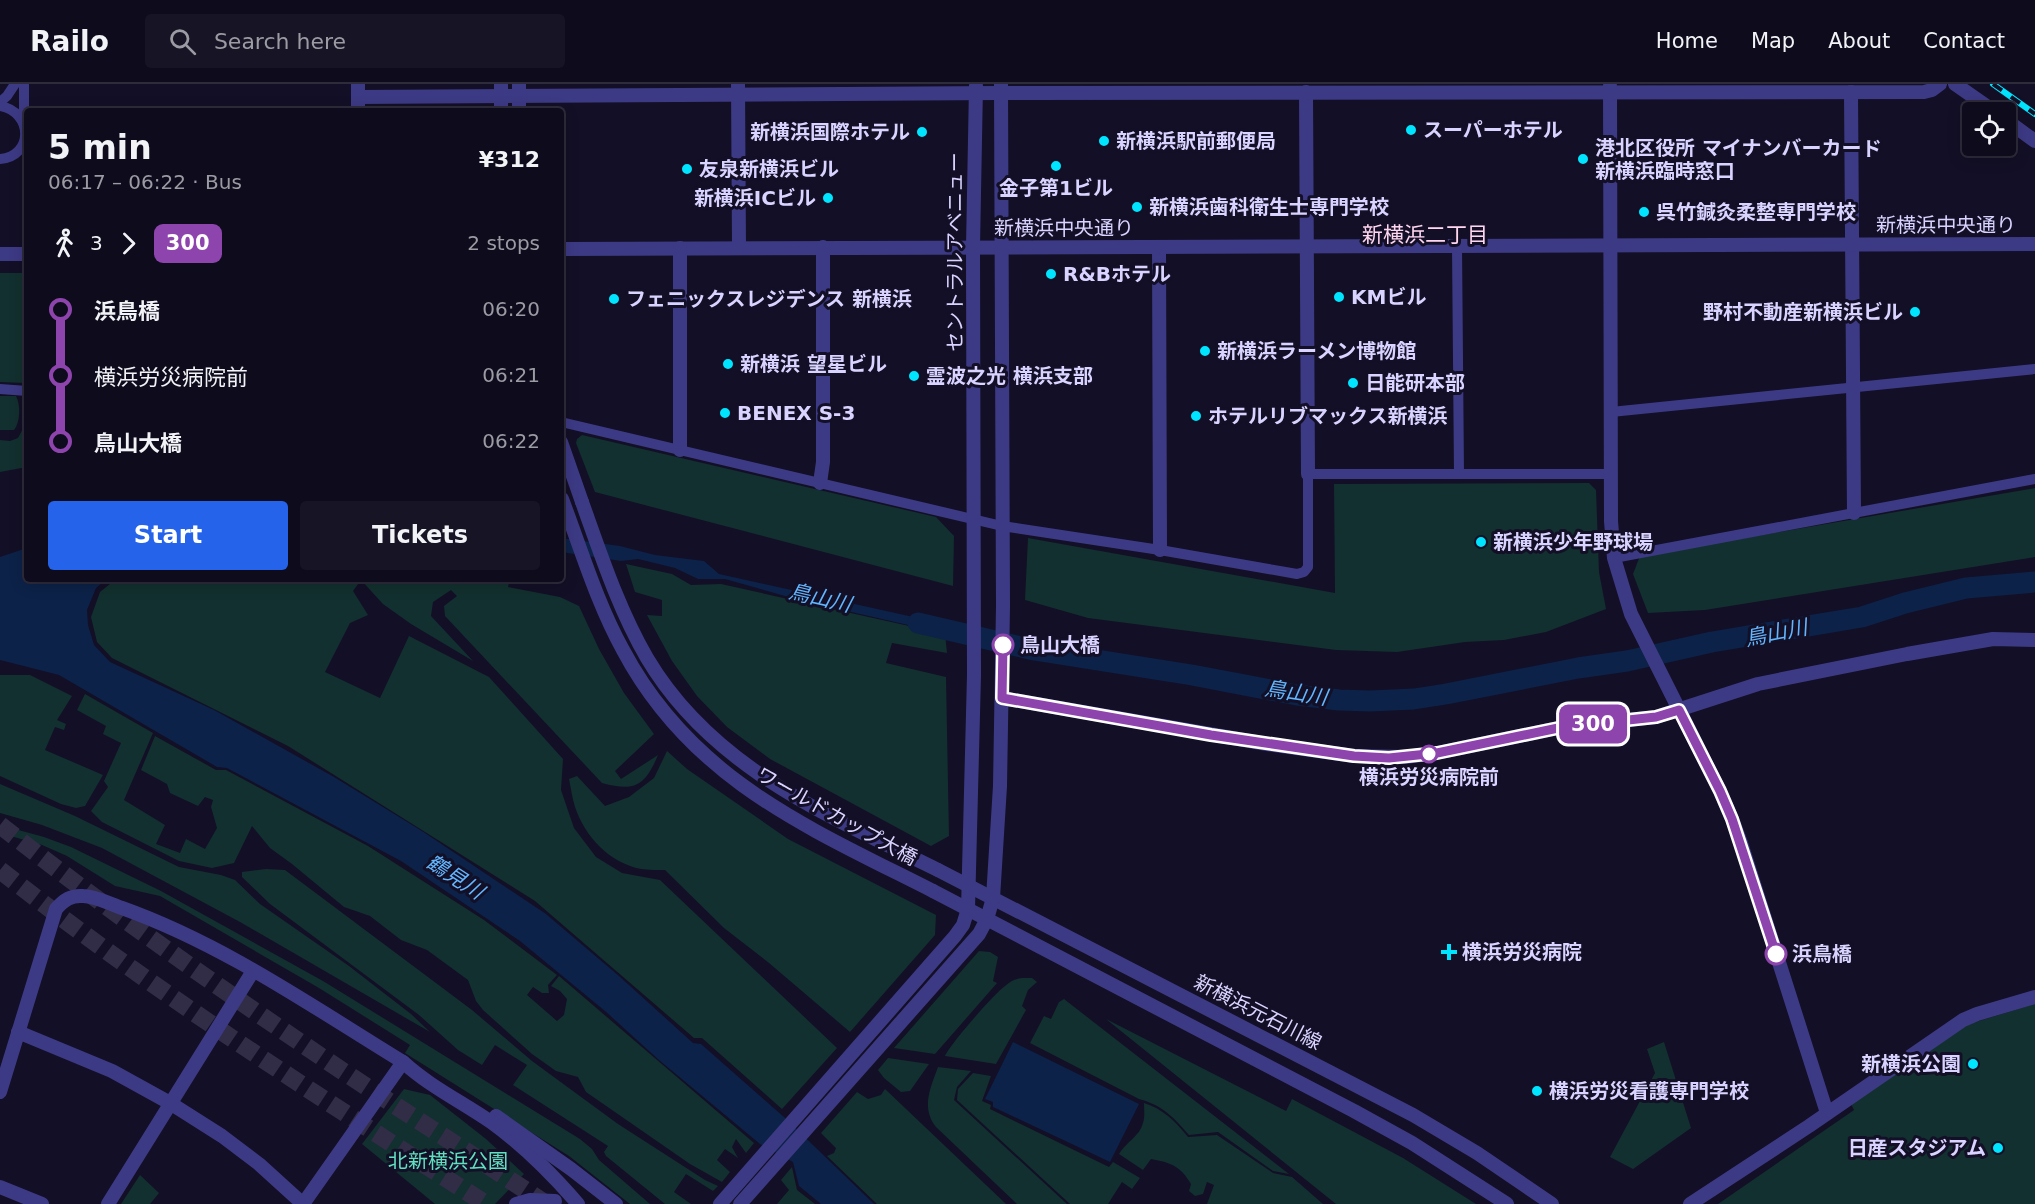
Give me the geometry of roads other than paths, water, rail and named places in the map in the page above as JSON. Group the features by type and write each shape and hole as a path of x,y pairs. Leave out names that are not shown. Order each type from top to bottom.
{"street":[{"path":"15,84 0,104 16,113 24,127"},
{"path":"0,159 13,155 23,143 24,84"},
{"path":"358,97 501,90 976,88 1610,88 1924,92 1941,84"},
{"path":"1955,84 1981,102"},
{"name":"セントラルアベニュー","path":"968,909 974,675 973,247 976,88"},
{"path":"740,1204 979,934 987,919 993,898 998,838 1003,681 1000,88"},
{"path":"564,423 1002,526 1297,574 1304,572 1308,567 1306,88"},
{"path":"1610,88 1611,521 1614,558 1632,618 1720,791 1741,843 1827,1113"},
{"path":"738,89 739,248"},
{"path":"501,90 501,108"},
{"path":"519,90 519,108"},
{"path":"1851,92 1854,513"},
{"path":"2016,127 2035,141"},
{"name":"新横浜中央通り","path":"564,249 2035,244"},
{"path":"1457,246 1460,474"},
{"path":"1159,247 1160,550"},
{"path":"680,248 680,450"},
{"path":"820,483 823,462 823,248"},
{"path":"0,254 24,254"},
{"path":"1611,412 2035,369"},
{"path":"0,390 24,391"},
{"name":"ワールドカップ大橋","path":"564,451 608,572 637,639 660,678 698,726 732,755 771,783 938,870"},
{"path":"1308,474 1612,474"},
{"path":"1614,558 2035,479"},
{"name":"ワールドカップ大橋","path":"564,502 598,595 622,649 652,697 686,739 726,773 780,810 832,840 968,909"},
{"path":"1002,698 1211,735 1354,756 1389,758 1437,753 1563,727 1656,717 1758,684 1907,654 1993,639 2035,640"},
{"name":"新横浜元石川線","path":"938,870 1413,1115 1476,1153 1552,1204"},
{"path":"0,1092 56,909 64,900 85,895 144,916 185,934 253,971 403,1062 417,1075 460,1101 511,1137 578,1204"},
{"path":"720,1204 955,936 963,925 968,909 1413,1143 1506,1204"},
{"path":"108,1204 253,971"},
{"path":"1690,1204 1963,1020 2035,997"},
{"path":"18,1032 111,1071 170,1103 222,1136 259,1164 303,1204 403,1062"},
{"path":"403,1062 420,1068 508,1123 616,1204"},
{"path":"0,1187 42,1204"},
{"path":"516,1204 530,1200 558,1203"}],"water":[{"path":"564,538 620,546 655,555 704,561 719,574 945,624 943,633 799,600 725,579 698,579 675,568 638,559 621,561 564,552"},
{"name":"鶴見川","path":"24,549 24,582 103,582 96,588 87,610 88,625 94,645 110,662 214,710 334,777 422,831 546,914 693,1043 701,1044 784,1117 874,1204 821,1204 799,1186 793,1162 760,1144 520,941 401,861 227,768 217,767 59,675 0,660 0,557"},
{"path":"1013,1042 1139,1104 1110,1162 993,1107 993,1102 985,1099"}],"waterway":[{"name":"鳥山川","path":"918,623 1034,650 1192,675 1297,695 1370,701 1414,699 1446,694 1578,668 1627,661 1712,642 1862,617 1905,603 1966,588 2035,582"}],"tunnel":[{"path":"0,825 121,917 245,1005 546,1204"},
{"path":"0,870 118,959 239,1043 486,1204"}],"railway":[{"path":"1993,84 2035,114"}],"place":[{"name":"スーパーホテル","path":"1411,130"},
{"name":"新横浜国際ホテル","path":"922,132"},
{"name":"新横浜駅前郵便局","path":"1104,141"},
{"name":"港北区役所 マイナンバーカード 新横浜臨時窓口","path":"1583,159"},
{"name":"金子第1ビル","path":"1056,166"},
{"name":"友泉新横浜ビル","path":"687,169"},
{"name":"新横浜ICビル","path":"828,198"},
{"name":"新横浜歯科衛生士専門学校","path":"1137,207"},
{"name":"呉竹鍼灸柔整専門学校","path":"1644,212"},
{"name":"R&Bホテル","path":"1051,274"},
{"name":"KMビル","path":"1339,297"},
{"name":"フェニックスレジデンス 新横浜","path":"614,299"},
{"name":"野村不動産新横浜ビル","path":"1915,312"},
{"name":"新横浜ラーメン博物館","path":"1205,351"},
{"name":"新横浜 望星ビル","path":"728,364"},
{"name":"霊波之光 横浜支部","path":"914,376"},
{"name":"日能研本部","path":"1353,383"},
{"name":"BENEX S-3","path":"725,413"},
{"name":"ホテルリブマックス新横浜","path":"1196,416"},
{"name":"新横浜少年野球場","path":"1481,542"},
{"name":"鳥山大橋","path":"1003,645"},
{"name":"横浜労災病院前","path":"1429,754"},
{"name":"横浜労災病院","path":"1449,952"},
{"name":"浜鳥橋","path":"1776,954"},
{"name":"新横浜公園","path":"1973,1064"},
{"name":"横浜労災看護専門学校","path":"1537,1091"},
{"name":"日産スタジアム","path":"1998,1148"}],"district":[{"name":"新横浜二丁目","path":"1425,235"}],"park label":[{"name":"北新横浜公園","path":"448,1161"}]}
